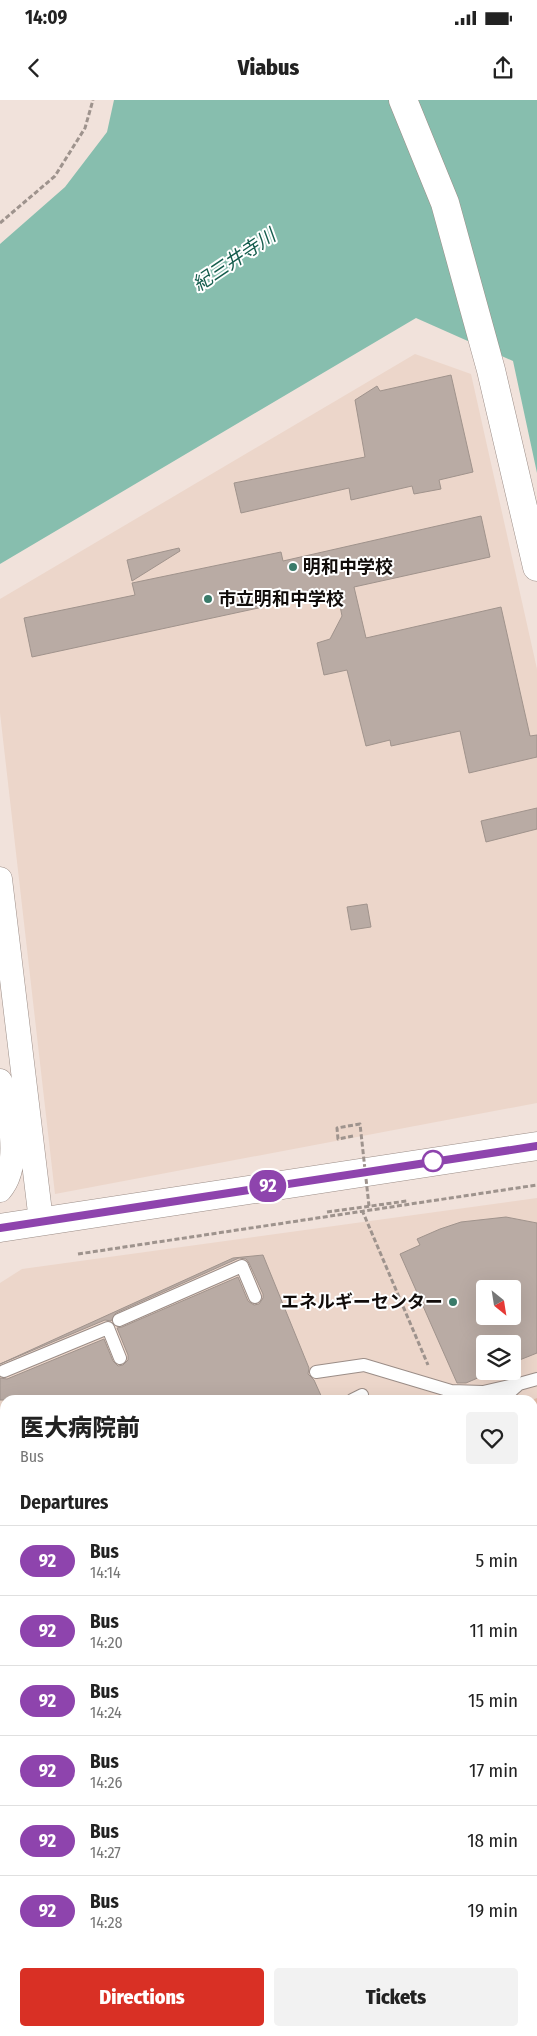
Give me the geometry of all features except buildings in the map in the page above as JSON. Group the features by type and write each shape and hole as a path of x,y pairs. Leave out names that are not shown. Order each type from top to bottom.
{"main road":[{"path":"403,100 445,203 491,370 537,566"},
{"path":"0,1228 41,1220 537,1146"}],"street":[{"path":"0,879 41,1220"},
{"path":"0,1081 8,1103 13,1162 8,1181 0,1190"}],"lane":[{"path":"119,1320 242,1266 255,1297"},
{"path":"4,1371 108,1328 120,1358"},
{"path":"452,1395 363,1367 316,1374 364,1365 451,1391 483,1392 537,1379"},
{"path":"507,1395 519,1384"}],"path":[{"path":"0,223 55,176 86,128 93,100"},
{"path":"353,1136 338,1138 337,1128 360,1124 370,1206"},
{"path":"78,1254 537,1185"},
{"path":"327,1212 407,1201"},
{"path":"362,1210 427,1364 435,1370"}],"shaded area":[{"path":"415,354 471,374 537,669 537,1103 55,1194 0,713 0,599"},
{"path":"537,1198 537,1395 0,1395 0,1283 22,1269"}],"water":[{"name":"紀三井寺川","path":"114,100 537,100 537,473 513,361 416,318 0,564 0,244 65,187 107,132"}],"bus line":[{"name":"92","path":"0,1228 41,1220 537,1146"}],"place":[{"name":"明和中学校","path":"293,567"},
{"name":"市立明和中学校","path":"208,599"},
{"name":"エネルギーセンター","path":"453,1302"}]}
